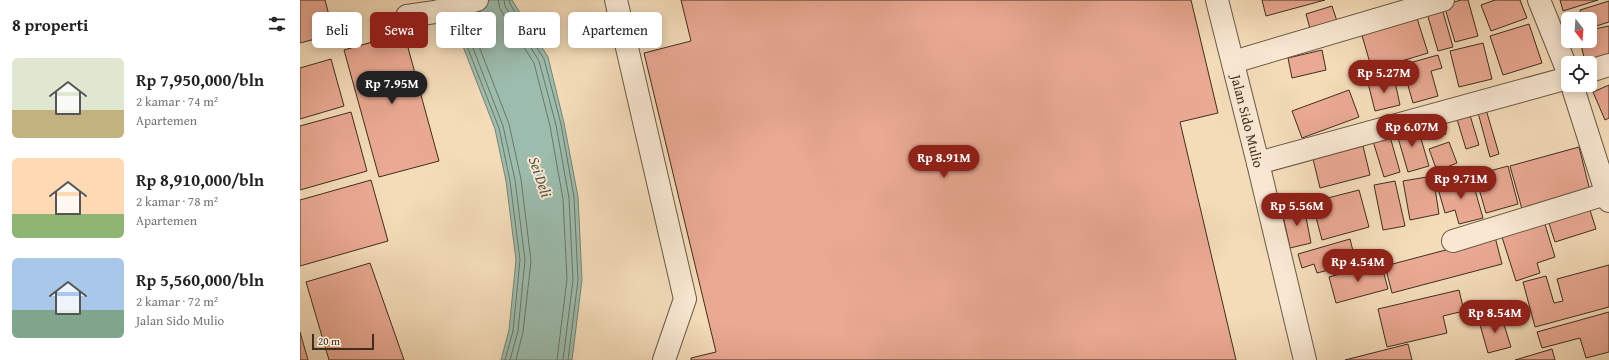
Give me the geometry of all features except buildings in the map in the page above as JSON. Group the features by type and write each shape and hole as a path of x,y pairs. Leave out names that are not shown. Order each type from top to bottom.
{"street":[{"path":"428,13 477,0"},
{"path":"616,0 684,299 667,358"},
{"name":"Jalan Sido Mulio","path":"1217,0 1305,360"},
{"path":"1233,62 1443,0"},
{"path":"1539,0 1562,56"},
{"path":"1597,69 1609,65"},
{"path":"1258,163 1561,80"},
{"path":"1453,241 1608,196 1574,92"}],"water":[{"name":"Sei Deli","path":"445,0 512,0 520,12 504,12 504,48 542,48 548,57 564,123 578,197 582,280 572,360 501,360 509,330 516,260 506,181 495,129 464,48 496,48 496,12 450,12"}]}
